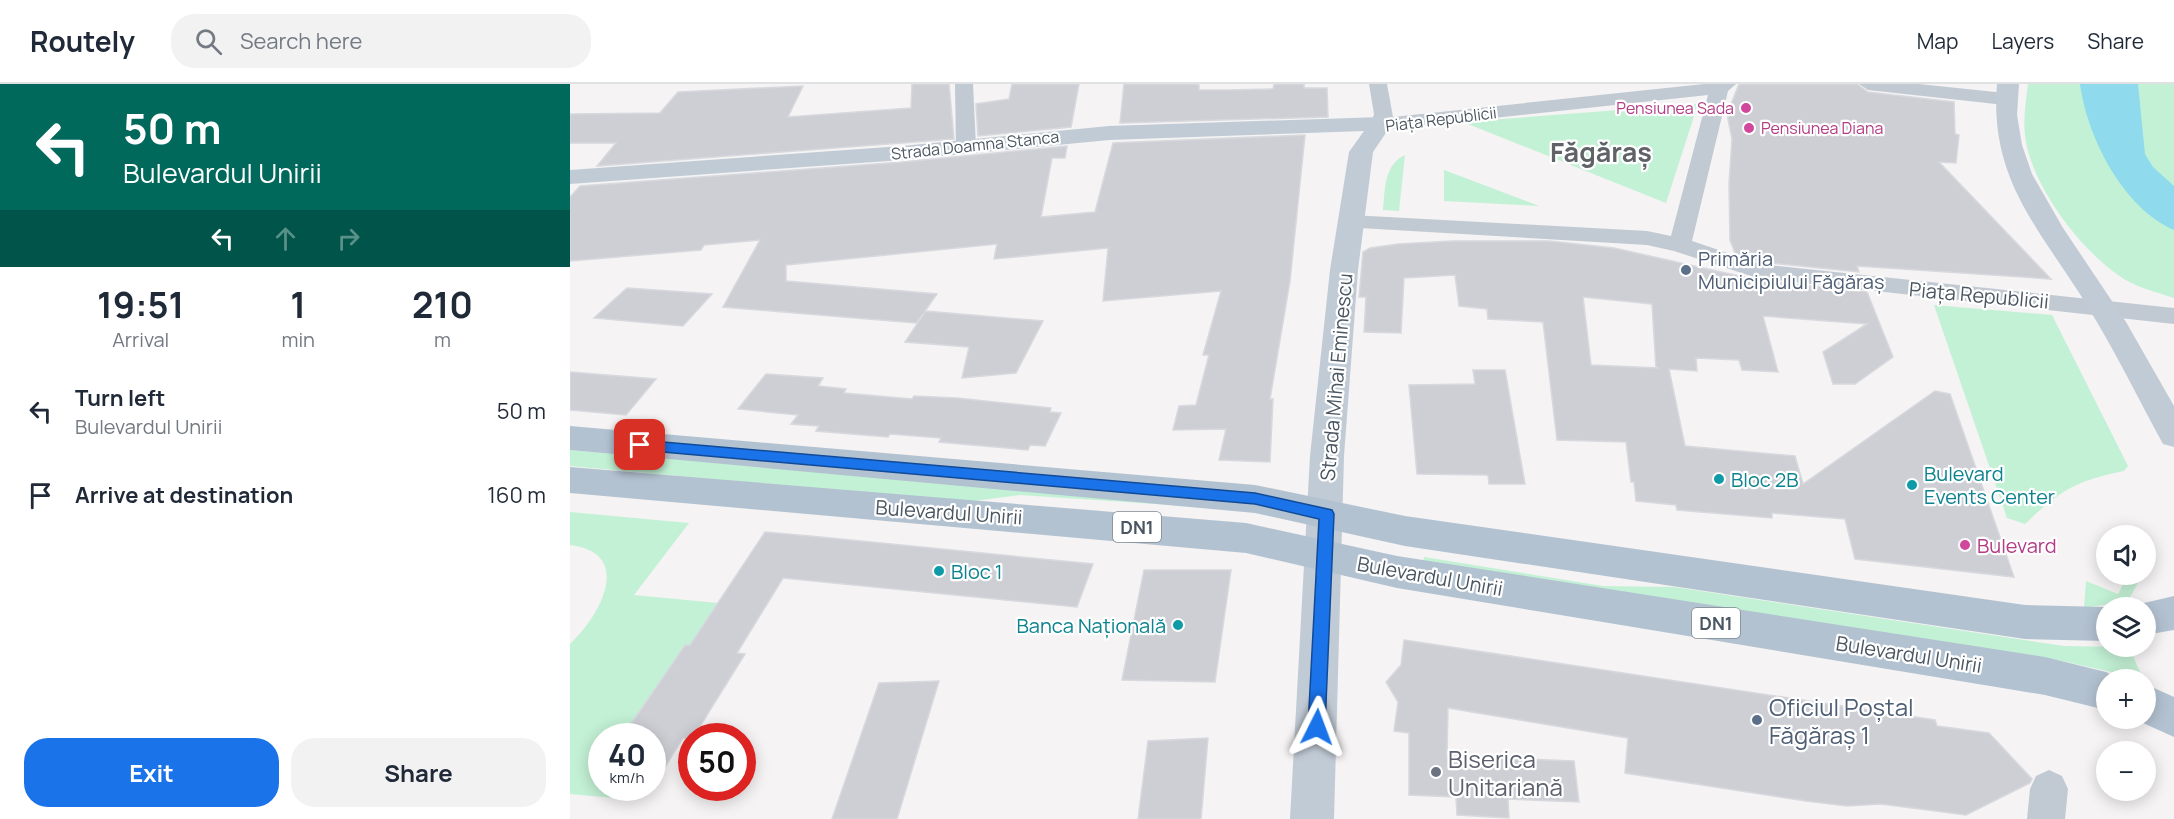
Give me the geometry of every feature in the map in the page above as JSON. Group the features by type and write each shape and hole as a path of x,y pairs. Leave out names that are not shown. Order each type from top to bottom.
{"main road":[{"name":"Bulevardul Unirii","path":"570,438 1255,499 1405,531 1562,555 1955,613 2069,625 2096,624"},
{"name":"Bulevardul Unirii","path":"570,480 1233,536 1397,572 2045,676 2096,689"},
{"path":"2156,616 2174,613"},
{"path":"2156,709 2174,717"}],"street":[{"path":"964,84 966,147"},
{"path":"1378,84 1383,110 1381,124"},
{"path":"1868,84 2006,91 2006,130 2015,162 2040,213 2102,306 2174,435"},
{"name":"Piața Republicii","path":"1680,245 1723,86 1381,124 1367,140 1362,152 1351,222 1624,236 1680,245 1757,271 1896,287 2102,306 2174,316"},
{"name":"Strada Doamna Stanca","path":"570,177 966,147 1109,133 1381,124"},
{"name":"Strada Mihai Eminescu","path":"1312,819 1327,514 1327,456 1344,270 1351,222"},
{"path":"1896,287 1904,313"}],"green space":[{"path":"2028,84 2174,84 2174,298 2138,286 2118,275 2088,248 2059,213 2046,193 2029,154 2024,122"},
{"path":"1698,104 1666,203 1463,122"},
{"path":"1405,155 1399,211 1383,210 1389,171 1398,159"},
{"path":"1444,170 1539,206 1444,201"},
{"path":"1934,305 2052,315 2128,466 2124,471 2093,478 2070,488 2048,503 2025,524 2007,518"},
{"path":"570,450 1230,509 1020,495 966,502 570,466"},
{"path":"570,512 689,523 634,595 718,603 692,645 685,645 632,723 588,723 588,796 570,794 570,644 592,618 600,602 606,587 606,572 602,560 590,550 570,545"},
{"path":"1424,557 1603,586 1674,587 2064,646 2096,646 2096,657 2133,657 2139,669 2098,669 2062,661 1423,563"},
{"path":"2086,581 2118,594 2123,585 2137,585 2130,597 2096,597 2096,606 2084,608"}],"water":[{"path":"2080,84 2138,84 2145,154 2153,167 2174,186 2174,230 2156,220 2139,205 2110,169 2090,126"}],"building":[{"path":"912,84 949,84 954,139 597,166 616,143 570,143 570,114 660,113 678,92 803,86 788,117 911,108"},
{"path":"1012,84 1079,84 1071,127 978,136 976,104 1009,99"},
{"path":"1124,84 1195,84 1199,85 1199,90 1227,90 1273,89 1274,84 1304,84 1304,88 1327,88 1328,117 1120,123"},
{"path":"1739,84 1857,84 1868,92 1954,102 1955,134 1959,135 1956,163 1939,162 2051,279 1857,266 1859,272 1760,262 1735,253 1730,240 1729,184 1732,139 1727,114"},
{"path":"1305,135 1290,281 1270,399 1273,399 1270,462 1219,460 1226,429 1173,430 1179,406 1196,405 1209,355 1203,355 1221,291 1103,301 1108,248 994,259 997,244 786,265 786,281 937,294 925,311 1043,321 1016,373 962,378 969,347 905,342 925,312 916,323 723,307 760,240 704,245 701,250 570,261 570,197 580,186 902,162 1067,146 1065,158 1052,158 1041,217 1095,212 1113,143"},
{"path":"1452,241 1549,241 1614,248 1757,280 1867,292 1893,357 1855,384 1833,384 1823,352 1867,324 1763,316 1778,372 1742,370 1739,360 1696,358 1697,371 1669,369 1685,446 1795,456 1803,484 1935,391 1950,394 2014,577 1855,559 1845,519 1772,513 1772,518 1677,510 1676,505 1636,501 1626,442 1557,440 1543,322 1488,319 1487,309 1459,306 1455,275 1404,278 1401,333 1364,332 1366,297 1359,297 1363,252 1370,248","holes":["1583,297 1652,304 1656,368 1591,365"]},
{"path":"627,288 712,294 683,326 594,318"},
{"path":"1473,370 1505,370 1525,484 1489,484 1488,475 1417,474 1409,385 1475,384"},
{"path":"570,372 656,379 626,415 570,410"},
{"path":"766,374 823,378 818,386 846,389 844,393 912,399 914,396 957,398 1051,408 1050,412 1061,413 1045,446 1030,445 1028,450 939,442 941,438 890,434 888,437 816,431 819,426 791,424 798,415 738,409"},
{"path":"765,532 1093,564 1077,607 783,578 737,653 745,654 702,723 678,723 678,746 666,765 666,723 631,723 685,645 690,645"},
{"name":"Banca Națională","path":"1144,570 1231,570 1215,682 1122,680"},
{"path":"1404,640 1935,720 1937,726 1989,733 2032,779 2030,783 1966,815 1881,804 1847,806 1625,773 1628,738 1448,708 1447,756 1574,761 1579,802 1508,799 1509,818 1457,815 1456,797 1409,795 1409,733 1394,731 1398,702 1386,682 1401,665"},
{"path":"939,681 897,819 832,819 879,683"},
{"path":"1208,738 1201,819 1138,819 1148,741"}],"place":[{"name":"Pensiunea Sada","path":"1746,108"},
{"name":"Pensiunea Diana","path":"1749,128"},
{"name":"Primăria Municipiului Făgăraș","path":"1686,270"},
{"name":"Bloc 2B","path":"1719,479"},
{"name":"Bulevard Events Center","path":"1912,485"},
{"name":"Bulevard","path":"1965,545"},
{"name":"Bloc 1","path":"939,571"},
{"name":"Banca Națională","path":"1178,625"},
{"name":"Oficiul Poștal Făgăraș 1","path":"1757,720"},
{"name":"Biserica Unitariană","path":"1436,772"}],"district":[{"name":"Făgăraș","path":"1601,151"}],"route":[{"path":"640,445 1255,499 1327,514 1317,727"}]}
